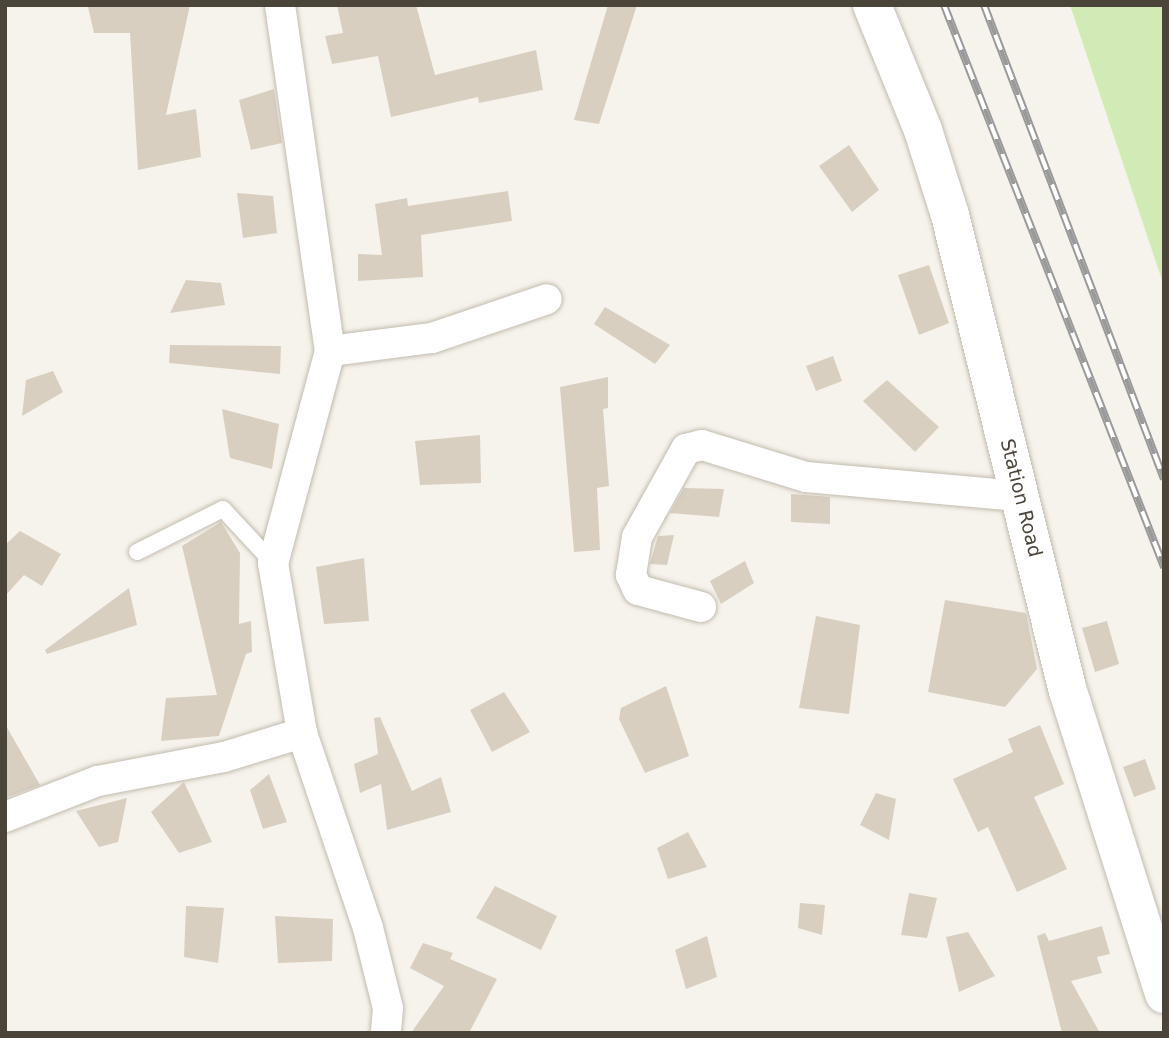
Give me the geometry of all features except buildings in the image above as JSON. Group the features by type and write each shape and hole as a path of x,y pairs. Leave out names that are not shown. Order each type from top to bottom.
{"street":[{"path":"280,5 330,351 273,563 302,733 368,928 387,1007 386,1033"},
{"name":"Station Road","path":"872,5 923,130 950,215 1068,691 1164,994"},
{"path":"330,351 432,338 547,299"},
{"path":"701,607 638,590 631,575 637,537 686,449 702,445 806,477 1021,496"},
{"path":"5,817 99,780 224,757 302,733"}],"lane":[{"path":"137,552 223,509 273,563"}],"green space":[{"path":"1070,5 1164,5 1164,286"}],"railway":[{"path":"944,5 1164,567"},
{"path":"984,5 1164,479"}]}
